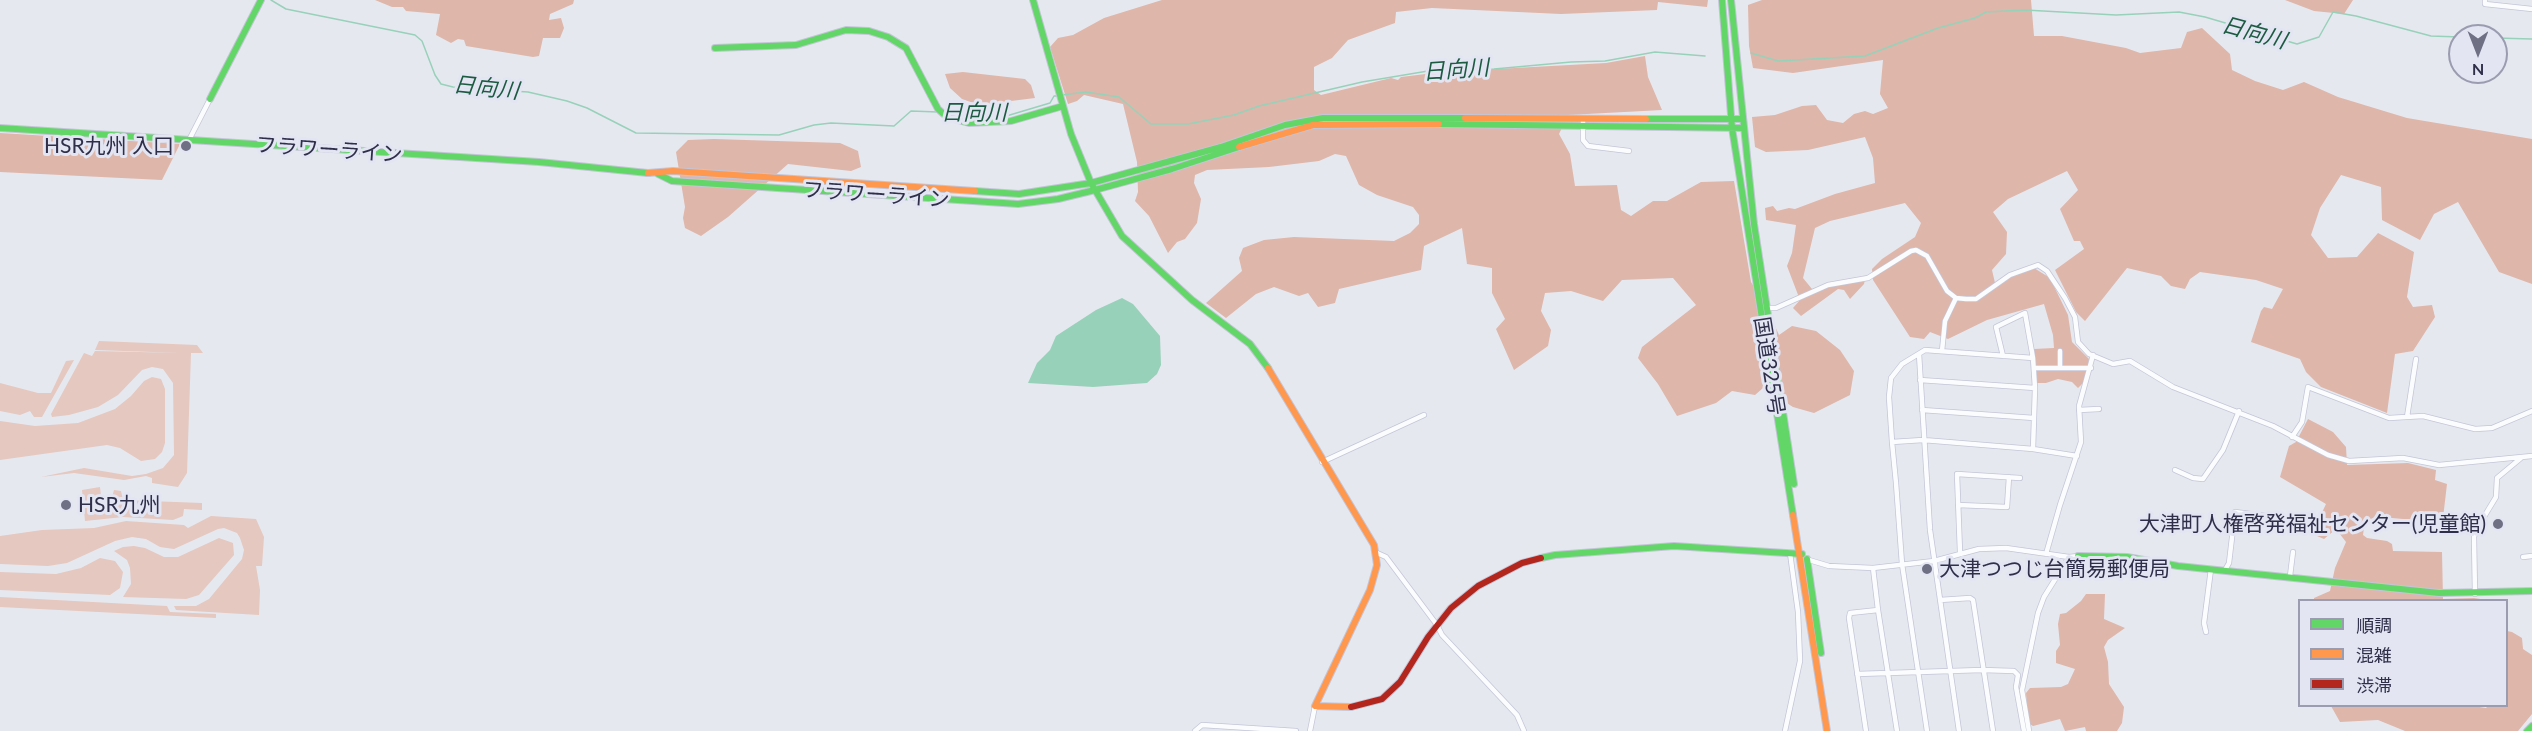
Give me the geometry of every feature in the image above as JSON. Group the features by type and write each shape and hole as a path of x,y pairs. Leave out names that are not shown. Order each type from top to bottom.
{"main road":[{"path":"210,99 261,0"},
{"path":"1033,0 1071,134 1091,183 1122,236 1192,300 1250,344 1260,356 1322,462 1369,536 1377,554 1376,573 1370,590 1315,706 1358,706 1382,699 1400,682 1437,625 1457,602 1478,586 1514,567 1539,558 1570,553 1674,546 1790,553 1805,557"},
{"name":"国道325号","path":"1722,0 1732,128 1805,557 1827,731"},
{"name":"国道325号","path":"1731,0 1754,224 1833,731"},
{"path":"715,48 796,45 846,30 868,31 888,37 906,48 938,109 947,117 969,123 1002,122 1063,103"},
{"name":"フラワーライン","path":"0,128 539,162 657,174 673,171 1019,194 1091,183 1193,155 1285,124 1310,119 1361,117 1583,123"},
{"path":"1583,123 1743,119"},
{"path":"1583,123 1744,128"},
{"name":"フラワーライン","path":"657,174 672,181 1018,204 1058,199 1095,190 1172,169 1264,138 1313,125 1583,123"},
{"path":"2078,556 2127,557 2211,569 2439,593 2532,591"},
{"path":"2527,731 2532,726"}],"street":[{"path":"2485,0 2485,4 2532,9"},
{"path":"189,140 210,99"},
{"path":"1583,123 1583,140 1588,146 1629,151"},
{"path":"1767,308 1776,308 1828,285 1868,278 1906,253 1916,250 1927,256 1947,291 1956,298 1976,299 2010,275 2030,267 2042,267 2075,317 2078,342 2093,355 2113,364 2130,361 2173,387 2239,411 2328,455 2355,462 2403,458 2439,465 2532,456"},
{"path":"1942,351 1945,321 1956,298"},
{"path":"2003,356 1996,327 2025,313 2034,368 2033,449"},
{"path":"1927,731 1902,564 1889,397 1891,378 1902,364 1925,350 2033,358"},
{"path":"2060,351 2060,368"},
{"path":"1919,354 1923,440 1934,561 1959,731"},
{"path":"2046,554 2060,505 2078,456 2081,442 2079,410 2093,355"},
{"path":"2407,417 2416,359"},
{"path":"2034,368 2091,368"},
{"path":"1920,380 2035,388"},
{"path":"2292,437 2302,422 2308,387 2389,418 2423,416 2475,429 2492,428 2532,411"},
{"path":"2079,410 2099,409"},
{"path":"1922,410 2034,418"},
{"path":"2175,470 2193,478 2203,478 2223,450 2239,411"},
{"path":"1322,462 1424,415"},
{"path":"1892,442 1923,440 2033,449 2078,456"},
{"path":"2475,594 2474,537 2476,530 2496,497 2497,478 2522,457"},
{"path":"1960,552 1957,474 2020,478"},
{"path":"1958,505 2007,507 2009,477"},
{"path":"2225,570 2229,563 2235,512 2267,516"},
{"path":"1805,557 1829,566 1873,568 1934,561 1960,552 1979,549 2006,548 2069,557 2078,556"},
{"path":"2290,576 2293,552"},
{"path":"1785,731 1800,661 1798,612 1790,553"},
{"path":"1377,554 1386,557 1437,625 1442,636 1517,715 1524,731"},
{"path":"2523,557 2532,556"},
{"path":"2029,731 2022,690 2038,613 2044,597 2069,557"},
{"path":"1873,568 1897,731"},
{"path":"2206,632 2204,623 2211,569"},
{"path":"1940,600 1970,598 1973,600 1993,731"},
{"path":"1866,731 1850,613 1878,610"},
{"path":"1857,674 2009,670 2018,675 2016,687 2024,731"},
{"path":"1310,731 1315,706"},
{"path":"1196,731 1202,725 1296,731"}],"shaded area":[{"path":"375,0 574,0 573,4 550,14 549,20 561,18 564,28 560,38 543,38 539,56 533,57 466,46 464,40 458,39 451,43 436,35 440,14 406,11 403,7 392,7"},
{"path":"1162,0 1708,0 1707,7 1658,2 1657,10 1561,14 1432,8 1396,12 1395,23 1348,40 1332,58 1314,67 1314,90 1321,95 1391,78 1398,80 1401,77 1442,72 1606,63 1645,56 1648,77 1662,110 1568,115 1559,134 1570,154 1575,186 1617,185 1621,210 1631,216 1653,201 1667,201 1701,182 1734,181 1751,282 1767,308 1779,335 1792,326 1816,331 1840,350 1854,371 1850,395 1814,413 1793,407 1763,388 1755,395 1732,391 1716,403 1677,416 1658,384 1638,358 1642,347 1696,305 1673,278 1622,280 1603,301 1571,291 1545,293 1541,311 1551,330 1548,346 1514,370 1496,329 1505,319 1492,293 1492,268 1467,264 1462,228 1424,246 1421,270 1339,289 1335,303 1318,307 1308,293 1299,296 1274,287 1256,294 1226,318 1206,303 1242,271 1239,258 1243,248 1264,240 1294,237 1394,241 1410,233 1419,224 1419,215 1413,207 1377,195 1359,185 1346,156 1335,154 1319,161 1269,167 1207,170 1195,175 1194,183 1201,199 1197,223 1185,239 1177,242 1168,253 1149,216 1135,201 1138,192 1137,162 1123,104 1084,95 1068,104 1050,47 1058,38 1073,35 1104,18"},
{"path":"1762,0 2031,0 2034,36 2062,36 2126,48 2140,53 2181,48 2187,32 2202,28 2230,54 2232,70 2255,81 2283,90 2304,82 2338,97 2407,118 2532,139 2532,284 2499,272 2458,202 2434,214 2420,240 2382,220 2381,187 2341,175 2320,208 2311,235 2328,258 2357,257 2378,233 2414,252 2407,297 2413,307 2432,305 2435,317 2413,351 2395,354 2387,413 2321,387 2306,372 2300,359 2251,342 2261,311 2264,307 2272,309 2283,289 2256,280 2200,272 2190,279 2185,289 2171,286 2161,276 2127,268 2085,321 2076,312 2055,270 2084,249 2080,241 2074,241 2060,209 2078,190 2067,171 2008,199 1993,212 2007,232 2006,254 1992,270 1995,283 2034,268 2050,278 2068,315 2072,342 2089,359 2085,381 2078,388 2072,382 2058,379 2037,383 2034,349 2054,348 2053,335 2044,304 1987,320 1948,339 1930,332 1924,339 1910,337 1873,280 1872,269 1882,259 1915,237 1921,223 1905,203 1830,221 1815,228 1803,278 1812,289 1865,279 1864,284 1850,299 1844,290 1838,289 1801,316 1793,308 1800,300 1787,266 1792,253 1796,225 1766,220 1765,208 1773,206 1777,211 1795,209 1835,194 1875,183 1873,158 1865,137 1808,150 1766,152 1755,147 1752,117 1775,115 1802,106 1816,105 1827,120 1843,123 1854,114 1865,111 1873,114 1888,108 1880,94 1883,60 1793,73 1753,68 1749,46 1748,5"},
{"path":"2285,0 2353,0 2344,14 2314,11"},
{"path":"963,72 1025,79 1031,85 1035,98 979,105 962,99 950,88 945,74"},
{"path":"0,133 180,144 162,180 0,172"},
{"path":"688,140 840,143 858,151 861,167 851,171 788,164 728,217 701,236 685,228 683,218 685,207 676,152"},
{"path":"1122,298 1133,304 1160,336 1161,365 1157,374 1147,383 1093,387 1028,383 1037,363 1050,350 1056,336 1096,310"},
{"path":"99,341 197,345 203,353 191,353 187,473 178,487 152,483 152,478 146,476 124,480 74,473 41,477 84,468 132,476 146,474 163,468 174,455 173,383 163,369 152,367 142,370 118,395 98,407 52,417 51,414 84,353 92,356 95,351 182,353 95,350"},
{"path":"74,360 42,417 34,417 30,411 20,415 0,411 0,383 38,393 51,393 66,361"},
{"path":"152,377 161,379 165,389 165,443 162,452 155,459 141,461 120,448 107,445 0,460 0,421 35,426 78,423 115,409 144,381"},
{"path":"2308,419 2333,432 2346,447 2347,465 2408,463 2436,470 2435,480 2447,484 2443,518 2426,521 2380,517 2365,520 2363,535 2367,538 2387,541 2392,544 2393,551 2442,552 2443,599 2314,599 2330,591 2335,568 2346,542 2336,529 2324,539 2303,530 2317,523 2326,504 2280,477 2289,446 2296,442"},
{"path":"100,487 101,496 112,497 114,490 121,491 123,500 202,503 202,510 184,509 183,516 173,520 123,517 85,521 82,490"},
{"path":"211,516 256,519 264,537 262,566 256,566 260,590 259,615 176,610 174,606 196,606 209,599 242,559 244,550 240,538 237,533 224,528 174,549 160,547 146,539 132,537 115,541 67,563 48,566 0,564 0,536 42,530 94,528 126,521 184,525 188,528"},
{"path":"219,538 233,543 234,555 199,595 186,599 123,597 131,584 130,568 127,560 114,551 134,546 145,548 164,557 178,557"},
{"path":"100,558 115,561 123,572 120,588 110,595 0,590 0,572 56,574 81,568"},
{"path":"2086,594 2105,594 2104,619 2125,628 2108,640 2104,647 2108,662 2109,684 2124,707 2122,723 2117,731 2086,731 2085,727 2065,731 2060,719 2033,726 2028,723 2026,693 2030,688 2061,687 2068,684 2075,669 2056,663 2056,651 2060,645 2058,624 2060,614 2066,613"},
{"path":"0,597 167,606 170,612 216,614 216,618 0,607"},
{"path":"2508,631 2512,632 2522,638 2523,649 2532,655 2532,714 2518,731 2405,731 2378,720 2340,722 2332,707 2480,707 2508,707"}],"waterway":[{"name":"日向川","path":"271,0 286,9 415,35 422,41 435,75 441,84 453,87 528,92 567,101 587,108 636,133 779,135 814,125 831,123 894,126 911,111 938,112"},
{"name":"日向川","path":"1751,53 1778,61 1865,56 1938,28 1975,18 1986,12 2025,10 2116,15 2179,12 2205,17 2297,44 2319,37 2333,12 2431,36 2448,37"},
{"name":"日向川","path":"2508,38 2532,39"},
{"name":"日向川","path":"1062,95 1086,92 1119,97 1151,124 1188,124 1234,115 1259,106 1362,82 1434,70 1494,69 1605,61 1655,52 1705,56"},
{"name":"日向川","path":"946,111 970,117 1003,117 1050,103 1054,96 1057,96"}],"traffic: fast":[{"path":"210,99 261,0"},
{"path":"1033,0 1071,134 1091,183 1122,236 1192,300 1250,344 1268,368"},
{"path":"1722,0 1732,128 1793,515"},
{"path":"1731,0 1754,224 1794,484"},
{"path":"715,48 796,45 846,30 869,31 888,37 906,48 938,109 947,117 969,123 1011,121 1063,106"},
{"path":"975,191 1019,194 1091,183 1221,147 1285,125 1323,118 1465,118"},
{"path":"1646,119 1743,119"},
{"path":"1439,124 1744,128"},
{"path":"0,128 539,162 648,173"},
{"path":"658,174 672,181 1018,204 1058,199 1095,190 1172,169 1239,147"},
{"path":"1541,558 1674,546 1802,554"},
{"path":"2078,556 2127,557 2178,566 2439,593 2532,591"},
{"path":"1807,559 1821,653"},
{"path":"2527,731 2532,726"}],"traffic: slow":[{"path":"1465,118 1646,119"},
{"path":"1239,147 1313,125 1439,124"},
{"path":"648,173 673,171 975,191"},
{"path":"1268,368 1374,545 1377,565 1370,590 1315,706 1351,707"},
{"path":"1793,515 1827,731"}],"traffic: jam":[{"path":"1351,707 1382,699 1400,682 1428,637 1451,608 1478,586 1522,563 1541,558"}],"place":[{"name":"HSR九州 入口","path":"186,146"},
{"name":"HSR九州","path":"66,505"},
{"name":"大津町人権啓発福祉センター(児童館)","path":"2498,524"},
{"name":"大津つつじ台簡易郵便局","path":"1927,569"}]}
